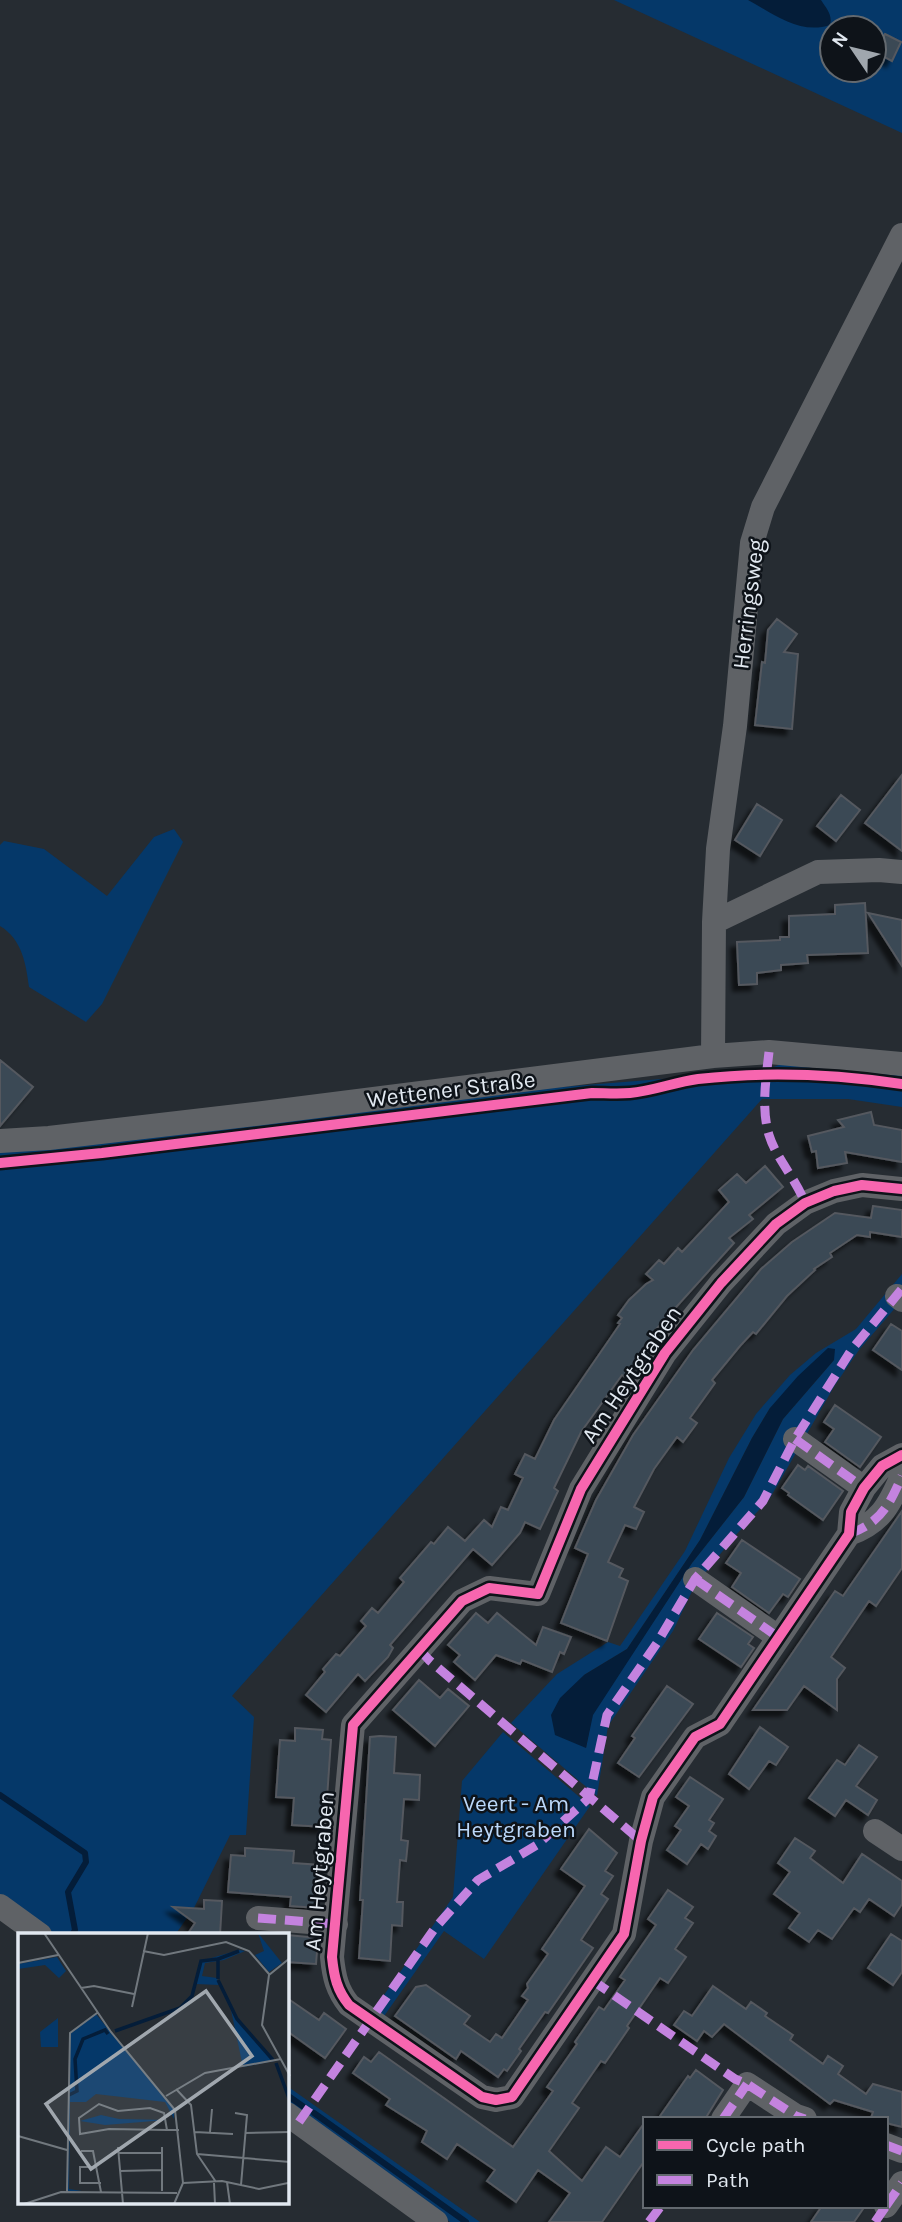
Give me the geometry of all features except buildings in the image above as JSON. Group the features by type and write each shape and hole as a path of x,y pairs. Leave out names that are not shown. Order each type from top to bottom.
{"street":[{"name":"Herringsweg","path":"713,1056 714,922 718,849 735,726 752,543 763,507 902,234"},
{"path":"714,922 818,872 902,872"},
{"name":"Wettener Straße","path":"0,1141 50,1138 255,1114 713,1056 769,1052 902,1064"},
{"name":"Am Heytgraben","path":"902,1189 862,1185 834,1191 804,1203 776,1224 721,1283 658,1364 581,1489 538,1594 489,1588 462,1601 353,1724 332,1957 334,1977 340,1994 349,2005 482,2096 496,2100 512,2097 624,1934 641,1841 653,1797 695,1737 720,1724 849,1534 851,1512 864,1488 882,1466 902,1455"},
{"path":"795,1439 864,1488"},
{"name":"Am Heytgraben","path":"849,1534 869,1527 893,1498 902,1476"},
{"path":"695,1579 778,1637"},
{"path":"875,1831 902,1849"},
{"path":"0,1906 37,1933"},
{"name":"Am Heytgraben","path":"258,1918 336,1924"},
{"path":"724,2117 747,2084 799,2117"},
{"path":"289,2115 436,2222"},
{"path":"888,2203 902,2183"}],"green space":[{"path":"614,0 902,0 902,133"},
{"path":"174,829 183,842 102,1004 86,1022 29,987 18,945 0,926 0,845 4,841 44,849 107,896 154,837"},
{"path":"790,1061 902,1075 902,1107 848,1099 762,1099 232,1696 254,1717 246,1835 230,1835 194,1908 176,1933 51,1933 0,1895 0,1132 762,1071"},
{"path":"902,1274 902,1300 859,1350 835,1385 770,1498 695,1585 673,1631 608,1726 597,1796 511,1723 557,1674 608,1642 620,1646 685,1551 729,1458 756,1414 790,1375 816,1353 856,1329","holes":["834,1360 783,1419 744,1497 692,1563 592,1715 586,1748 584,1675 627,1649 700,1540 770,1408"]},
{"name":"Veert - Am Heytgraben","path":"503,1732 590,1806 484,1959 444,1931 382,2019 372,2012 453,1897 462,1781"},
{"path":"289,2087 480,2222 450,2222 289,2105"}],"shaded area":[{"path":"748,0 821,0 830,14 818,14 818,27 798,25 777,17"},
{"path":"828,1348 835,1349 834,1360 783,1419 744,1497 692,1563 593,1715 586,1748 555,1735 551,1715 560,1698 584,1675 627,1649 700,1540 770,1408 798,1376"}],"waterway":[{"path":"0,1795 85,1853 86,1862 68,1892 75,1930 73,1933"},
{"path":"289,2096 304,2107"},
{"path":"314,2113 466,2222"}],"marked path":[{"path":"769,1052 765,1104 769,1135 805,1203"},
{"path":"299,2122 435,1928 478,1880 537,1845 589,1798 607,1715 657,1643 695,1579 763,1501 795,1439 852,1349 902,1289"},
{"path":"795,1439 864,1488"},
{"path":"849,1534 876,1519 893,1496 902,1476"},
{"path":"695,1579 778,1637"},
{"path":"419,1649 641,1841"},
{"path":"258,1918 336,1924"},
{"path":"592,1980 735,2079 799,2117"},
{"path":"724,2117 747,2084"},
{"path":"888,2146 902,2151"},
{"path":"888,2203 902,2183"},
{"path":"649,2222 660,2208"},
{"path":"875,2222 885,2208"}],"cycle path":[{"path":"0,1163 592,1093 630,1093 689,1080 749,1075 800,1075 902,1084"},
{"path":"902,1189 862,1185 834,1191 805,1203 776,1224 721,1283 665,1353 581,1489 538,1594 489,1588 462,1601 353,1725 332,1957 337,1983 349,2005 482,2097 496,2100 512,2097 624,1934 641,1841 653,1797 695,1737 720,1724 849,1534 851,1512 864,1488 882,1466 902,1455"}]}
